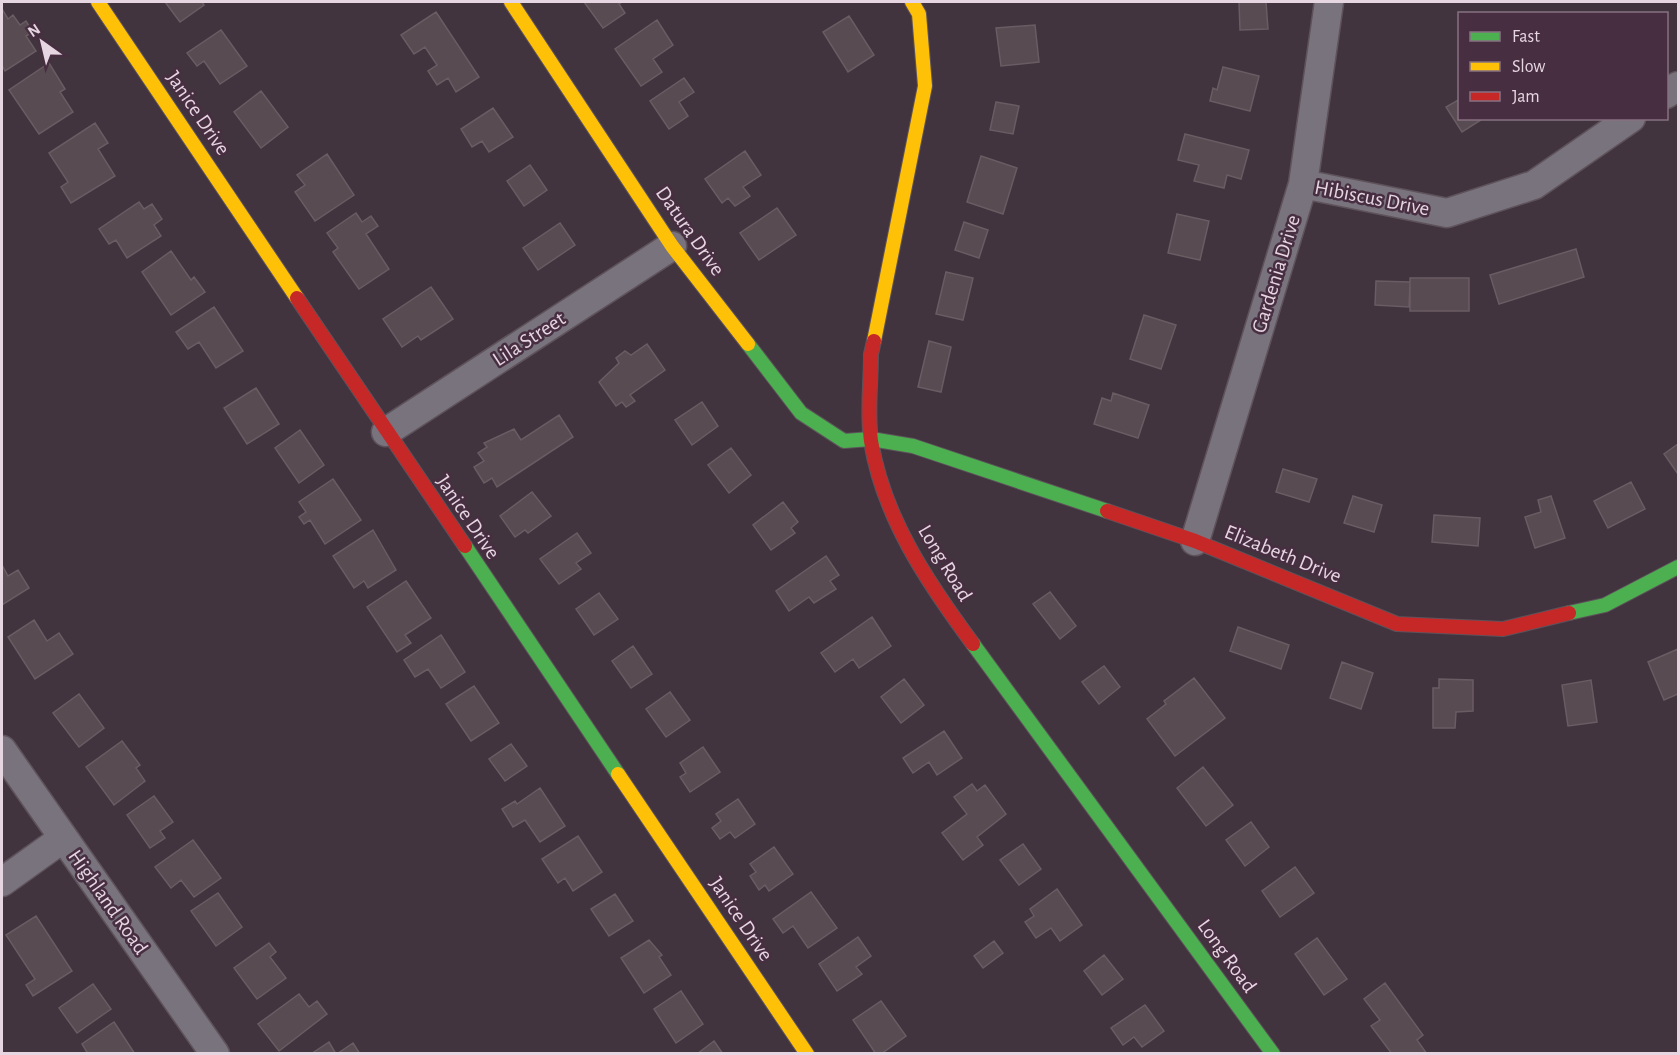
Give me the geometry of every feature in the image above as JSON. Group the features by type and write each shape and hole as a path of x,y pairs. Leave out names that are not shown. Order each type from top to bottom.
{"street":[{"name":"Janice Drive","path":"98,2 807,1053"},
{"name":"Datura Drive","path":"511,2 672,246 801,413 844,441 871,439"},
{"name":"Long Road","path":"912,2 919,14 925,86 871,354 871,439 881,488 907,544 941,601 1273,1053"},
{"name":"Gardenia Drive","path":"1194,541 1303,184 1329,2"},
{"name":"Hibiscus Drive","path":"1303,184 1447,213 1534,185 1628,120"},
{"name":"Lila Street","path":"386,432 672,246"},
{"name":"Elizabeth Drive","path":"871,439 913,447 1194,541 1397,624 1503,629 1605,605 1678,567"},
{"name":"Highland Road","path":"2,750 215,1053"},
{"path":"2,882 62,838"}],"building":[{"path":"165,2 202,2 204,5 180,22"},
{"path":"584,2 622,2 619,4 625,13 603,28"},
{"path":"1239,2 1266,2 1268,29 1240,30"},
{"path":"2,9 8,19 13,15 20,25 26,21 33,32 26,36 36,51 5,71 2,65"},
{"path":"436,12 479,77 456,92 448,78 437,85 428,71 437,65 425,47 414,54 401,35"},
{"path":"849,16 874,55 848,72 823,32"},
{"path":"657,20 673,45 653,59 662,72 641,86 615,49"},
{"path":"1035,25 1039,62 1001,66 996,28"},
{"path":"221,30 247,66 220,84 204,61 197,66 187,53"},
{"path":"49,63 65,89 60,92 73,112 39,134 9,90"},
{"path":"1223,67 1259,76 1250,111 1210,101 1213,88 1217,90"},
{"path":"684,78 694,92 679,102 688,116 669,129 650,101"},
{"path":"261,91 288,127 261,148 234,112"},
{"path":"1458,100 1458,120 1481,120 1462,132 1446,107"},
{"path":"996,102 1019,106 1013,134 990,130"},
{"path":"493,108 513,137 489,152 482,141 472,147 461,129"},
{"path":"95,123 108,143 98,149 115,176 71,203 61,187 68,182 49,153"},
{"path":"1185,134 1249,150 1241,179 1227,175 1224,188 1194,181 1199,165 1178,160"},
{"path":"745,151 761,175 743,187 750,196 735,206 728,198 722,203 705,179"},
{"path":"327,154 354,195 315,221 295,192 305,185 297,175"},
{"path":"981,156 1017,168 1003,214 967,202"},
{"path":"530,165 547,190 524,206 507,181"},
{"path":"139,202 144,209 152,204 162,219 154,225 161,236 127,258 116,240 109,244 99,229"},
{"path":"777,208 796,235 759,260 740,233"},
{"path":"356,213 362,222 371,216 378,226 366,234 389,269 359,289 333,252 338,248 327,233"},
{"path":"1177,214 1209,221 1200,260 1168,253"},
{"path":"964,222 988,230 979,258 955,250"},
{"path":"560,223 575,245 538,270 523,248"},
{"path":"1576,249 1584,277 1499,304 1490,275"},
{"path":"171,251 191,280 194,277 205,292 171,315 142,272"},
{"path":"946,272 973,278 963,320 936,314"},
{"path":"1410,278 1469,278 1469,311 1410,311"},
{"path":"1376,281 1410,282 1409,307 1375,305"},
{"path":"431,287 453,319 421,340 418,336 402,347 383,319"},
{"path":"214,307 243,351 216,368 199,342 188,349 176,332"},
{"path":"1144,315 1176,325 1161,369 1130,359"},
{"path":"929,341 951,347 941,392 918,387"},
{"path":"647,344 665,370 630,395 635,401 626,407 622,402 616,406 599,382 619,363 616,358 625,351 631,355"},
{"path":"256,388 279,424 247,444 224,408"},
{"path":"1113,393 1149,405 1138,438 1094,424 1102,398 1111,401"},
{"path":"702,402 718,426 692,445 675,420"},
{"path":"559,415 573,437 497,487 492,478 484,483 474,467 484,461 478,453 487,447 484,443 514,429 521,440"},
{"path":"300,430 324,465 299,483 275,448"},
{"path":"1678,444 1678,474 1664,454"},
{"path":"731,448 751,475 729,493 708,465"},
{"path":"1283,469 1317,479 1309,502 1276,492"},
{"path":"333,479 361,520 325,544 310,520 304,524 299,517 306,512 299,502"},
{"path":"1631,482 1645,509 1608,528 1594,501"},
{"path":"532,492 551,516 528,533 525,530 515,537 500,516"},
{"path":"1353,496 1382,505 1374,532 1344,523"},
{"path":"1551,496 1565,538 1535,548 1525,517 1541,512 1538,500"},
{"path":"783,502 798,522 791,528 795,533 771,550 753,525"},
{"path":"1434,515 1480,518 1478,546 1432,542"},
{"path":"373,530 396,570 368,588 364,581 354,588 333,556"},
{"path":"577,533 591,553 576,563 581,569 559,584 540,559"},
{"path":"826,556 839,575 830,581 836,589 814,603 809,597 789,611 776,591"},
{"path":"2,565 8,576 18,570 29,588 2,605"},
{"path":"406,581 431,618 405,635 411,643 397,652 367,607"},
{"path":"1050,592 1076,626 1060,639 1033,604"},
{"path":"599,593 618,619 594,635 576,609"},
{"path":"872,617 891,646 859,668 853,659 835,672 821,653"},
{"path":"34,620 47,641 59,633 73,654 35,679 8,637"},
{"path":"1238,627 1289,645 1281,669 1230,651"},
{"path":"441,635 465,672 441,688 428,669 415,677 404,660"},
{"path":"633,646 652,674 631,688 612,661"},
{"path":"1678,649 1678,694 1664,700 1648,662"},
{"path":"1342,662 1373,673 1361,709 1330,698"},
{"path":"1104,666 1120,687 1099,704 1082,682"},
{"path":"1194,678 1225,718 1175,756 1147,719 1166,704 1164,701"},
{"path":"904,679 924,705 901,723 881,697"},
{"path":"1439,679 1473,680 1473,711 1456,712 1455,728 1433,728 1433,688 1439,688"},
{"path":"1591,680 1597,722 1568,726 1562,685"},
{"path":"474,686 499,723 471,741 446,704"},
{"path":"670,692 690,720 666,737 646,709"},
{"path":"79,694 104,728 79,747 53,713"},
{"path":"944,731 962,758 937,775 929,762 913,773 903,758"},
{"path":"122,741 140,765 136,768 145,781 114,805 86,767"},
{"path":"511,744 527,766 505,781 489,759"},
{"path":"703,747 720,772 690,792 680,777 686,773 680,763"},
{"path":"1203,767 1233,805 1206,826 1177,788"},
{"path":"972,784 977,791 985,785 1006,814 977,837 983,845 963,860 942,833 967,814 954,797"},
{"path":"540,788 565,826 540,842 525,820 513,827 502,809 515,801 517,804"},
{"path":"154,796 173,822 160,831 165,838 150,848 127,815"},
{"path":"738,799 755,824 735,838 730,832 720,839 712,828 721,821 716,814"},
{"path":"1251,822 1269,847 1245,866 1226,840"},
{"path":"578,836 602,872 573,891 565,878 558,883 542,859"},
{"path":"193,840 221,878 194,897 181,880 171,888 155,867"},
{"path":"1023,844 1041,869 1019,885 1000,860"},
{"path":"774,847 793,874 769,891 765,885 759,890 750,876 756,872 750,864"},
{"path":"1295,867 1314,893 1280,917 1262,891"},
{"path":"1057,889 1082,925 1060,941 1051,928 1036,938 1025,922 1034,916 1030,909"},
{"path":"811,892 837,928 808,948 793,926 783,933 773,919"},
{"path":"218,893 242,927 216,946 191,911"},
{"path":"615,894 633,921 609,936 591,909"},
{"path":"36,916 72,971 33,996 26,985 35,979 6,935"},
{"path":"858,937 871,956 856,967 862,974 837,991 819,964"},
{"path":"1317,938 1347,979 1324,995 1295,954"},
{"path":"649,940 662,955 659,957 671,975 644,993 621,958"},
{"path":"994,941 1003,953 983,968 974,956"},
{"path":"269,943 276,952 270,957 286,978 257,999 234,968"},
{"path":"1104,955 1123,979 1102,995 1084,971"},
{"path":"1385,983 1423,1035 1417,1040 1427,1054 1392,1054 1371,1026 1380,1020 1364,999"},
{"path":"93,984 111,1009 77,1033 59,1008"},
{"path":"681,991 703,1024 676,1043 654,1009"},
{"path":"299,994 309,1007 317,1001 327,1014 279,1051 258,1024"},
{"path":"881,1001 906,1036 881,1054 876,1054 853,1020"},
{"path":"1145,1005 1164,1031 1142,1047 1134,1037 1123,1045 1111,1028"},
{"path":"114,1022 135,1054 88,1054 82,1044"},
{"path":"714,1041 723,1054 697,1054"},
{"path":"329,1042 336,1054 311,1054"},
{"path":"353,1043 360,1054 337,1054"}],"traffic: fast":[{"path":"748,344 801,413 844,441 871,439 913,446 1107,511"},
{"path":"465,546 618,774"},
{"path":"1569,613 1605,605 1678,567"},
{"path":"973,644 1273,1054"}],"traffic: slow":[{"path":"98,2 297,298"},
{"path":"511,2 672,246 748,344"},
{"path":"874,341 925,86 919,14 912,2"},
{"path":"618,774 807,1054"}],"traffic: jam":[{"path":"297,298 465,546"},
{"path":"874,341 871,354 869,409 871,441 877,469 897,523 910,548 924,573 973,644"},
{"path":"1107,511 1195,541 1397,624 1503,629 1569,613"}]}
